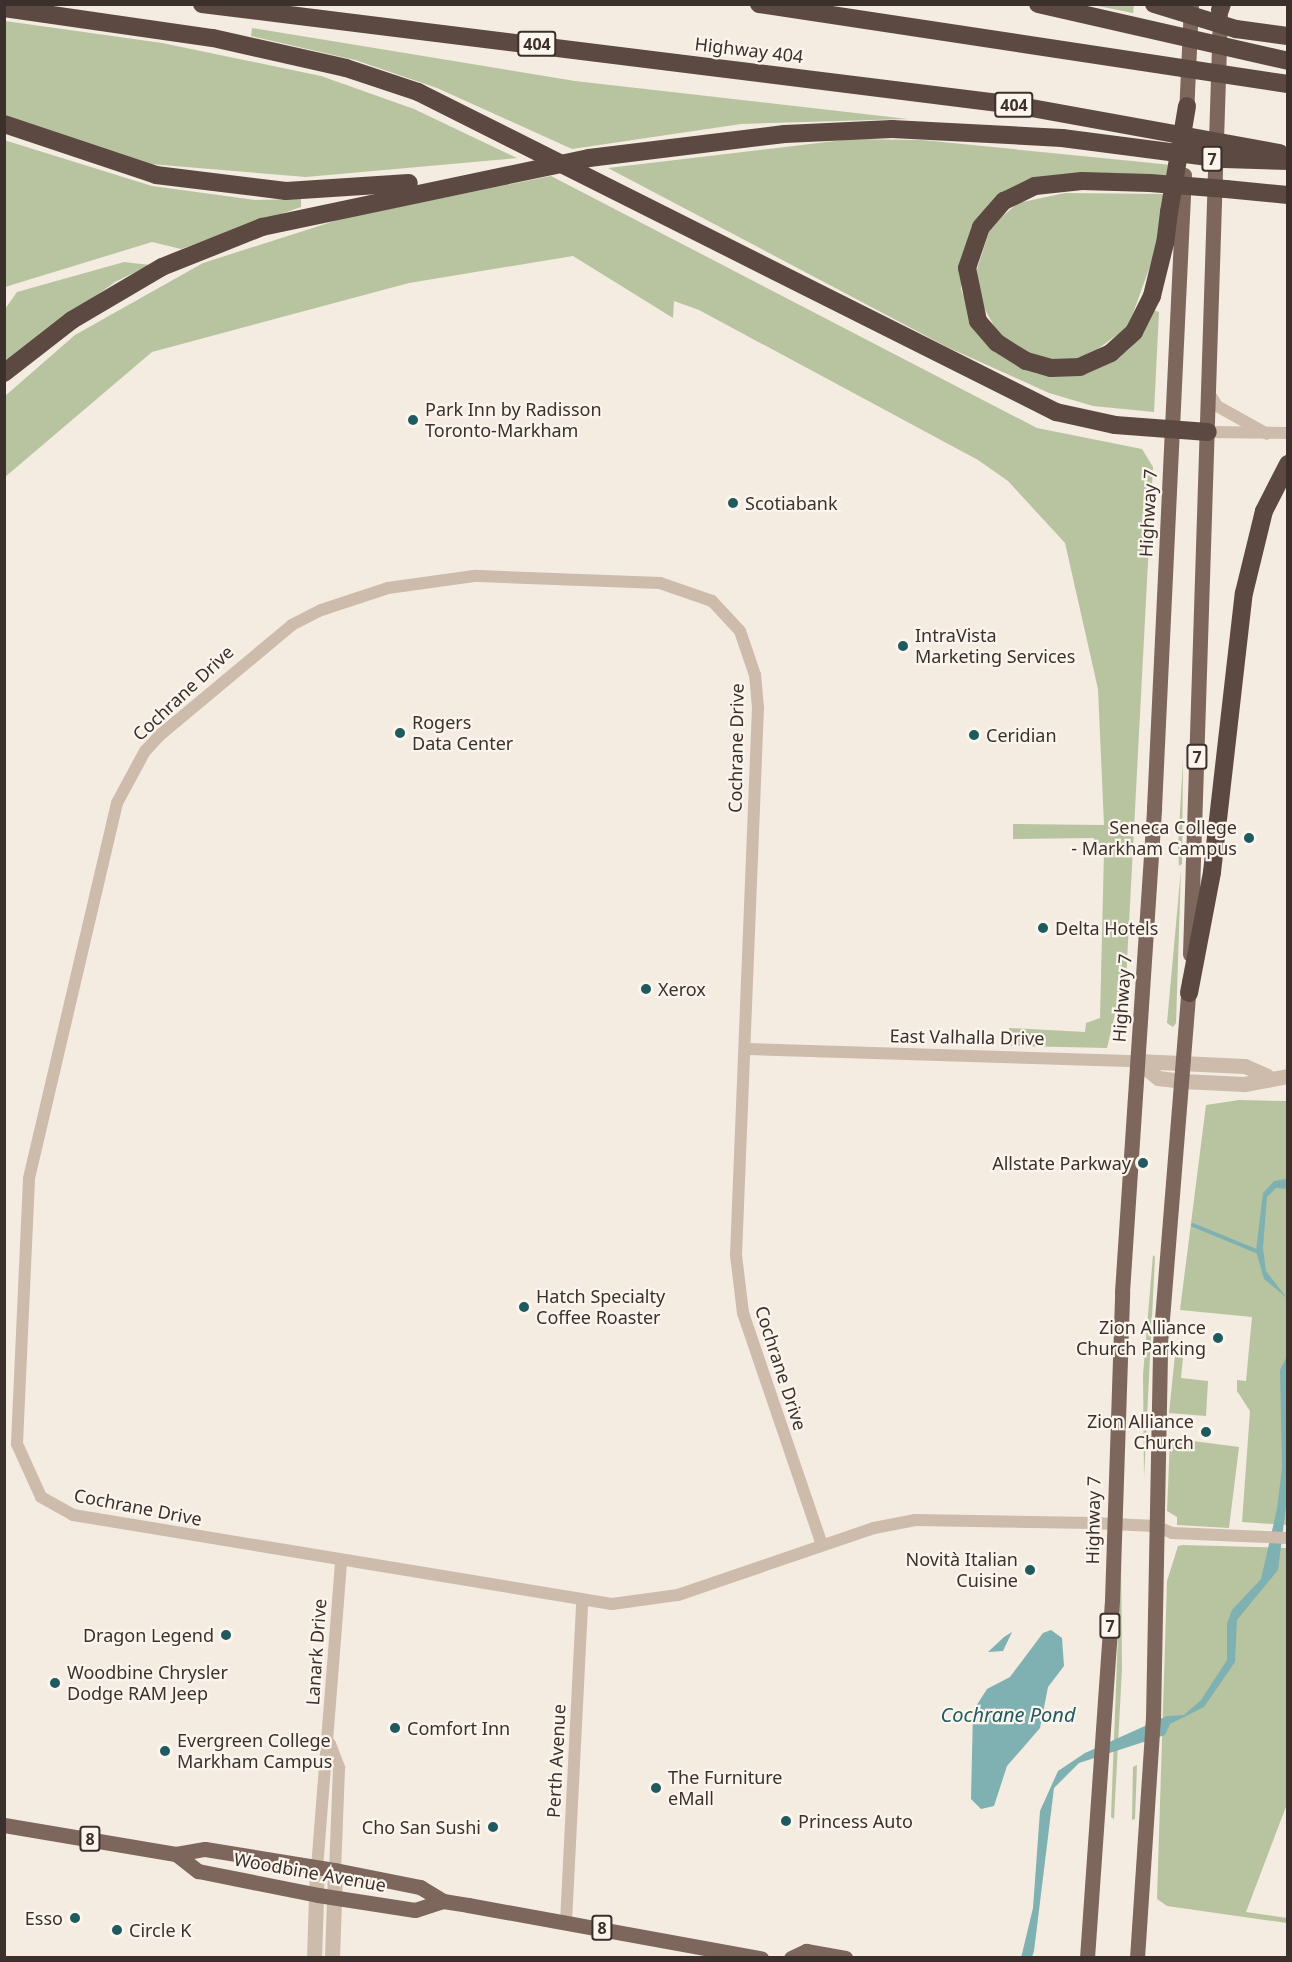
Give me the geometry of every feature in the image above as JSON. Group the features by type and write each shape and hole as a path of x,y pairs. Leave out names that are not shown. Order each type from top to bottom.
{"highway":[{"name":"Highway 404","path":"202,4 1015,105 1227,141 1287,155"},
{"path":"759,4 1287,84"},
{"path":"1038,4 1287,62"},
{"path":"1154,4 1173,13 1236,29 1287,36"},
{"path":"4,8 213,38 346,68 418,92 623,191 1008,391 1087,419 1208,432"},
{"path":"1187,106 1165,243 1152,296 1134,332 1111,353 1080,367 1051,368 1026,361 997,343 978,321 967,268 981,228 1004,201 1058,182 1150,183 1226,189 1287,195"},
{"path":"4,124 156,175 285,191 525,170"},
{"path":"4,373 72,320 162,267 261,227 589,158 784,134 892,129 1062,138 1224,159 1287,161"},
{"path":"1189,993 1212,872 1244,593 1264,510 1286,467"}],"main road":[{"name":"Highway 7","path":"1087,1958 1104,1728 1137,1060 1172,428 1191,4"},
{"name":"7","path":"1137,1958 1153,1718 1160,1344 1189,993 1208,432 1213,109 1221,6"},
{"name":"Woodbine Avenue","path":"4,1825 176,1854 205,1849 335,1870 420,1887 443,1901 761,1958"},
{"name":"Woodbine Avenue","path":"176,1854 198,1871 334,1897 415,1910 443,1901"},
{"path":"791,1958 806,1951 845,1958"}],"street":[{"path":"1209,393 1217,406 1271,436"},
{"path":"1208,432 1271,436 1287,433"},
{"name":"Cochrane Drive","path":"822,1545 743,1312 736,1255 747,1049 755,675 740,631 712,601 660,583 474,576 388,588 321,610 267,642 145,751 117,803 29,1179 17,1444 21,1463 41,1497 73,1515 582,1602 636,1603 678,1595 822,1545 915,1520 1155,1526 1172,1533 1287,1538"},
{"name":"East Valhalla Drive","path":"747,1049 1185,1061"},
{"path":"1137,1060 1158,1077 1182,1081 1244,1084 1267,1076 1287,1076"},
{"path":"1185,1061 1245,1066 1267,1076"},
{"name":"Lanark Drive","path":"317,1868 330,1744 340,1562"},
{"name":"Perth Avenue","path":"566,1922 582,1602"},
{"name":"Lanark Drive","path":"330,1744 339,1768 335,1870"},
{"path":"314,1958 318,1894 317,1868"},
{"path":"332,1958 335,1870"}],"green space":[{"path":"1093,4 1134,4 1133,13 1093,5"},
{"path":"5,21 162,43 321,76 414,109 517,158 306,177 150,164 5,117"},
{"path":"252,28 575,81 908,119 741,124 572,149 437,88 355,60 251,36"},
{"path":"852,139 922,140 1172,165 1172,179 1010,189 982,213 962,262 961,289 972,321 1019,366 1038,374 1105,365 1129,349 1153,310 1159,312 1154,412 1093,406 1049,393 947,347 608,168"},
{"path":"4,140 152,186 255,200 301,199 301,207 181,249 152,242 5,287"},
{"path":"551,176 1037,428 1142,449 1153,467 1125,1000 1118,1001 1107,1048 1011,1046 1009,1028 1085,1032 1086,1023 1100,1018 1104,851 1095,851 1094,838 1013,839 1013,824 1104,825 1098,689 1065,543 1008,481 978,460 699,310 674,301 673,318 573,256 409,283 152,352 5,477 5,396 75,335 203,263 344,218"},
{"path":"1065,193 1166,194 1162,233 1128,327 1088,356 1059,361 1026,353 999,335 978,297 977,269 991,226 1018,203"},
{"path":"124,262 150,265 115,282 5,362 5,309 17,292"},
{"path":"1183,759 1182,864 1179,866 1178,847"},
{"path":"1181,869 1176,1023 1173,1027 1167,1023"},
{"path":"1239,1100 1287,1101 1287,1525 1242,1522 1250,1411 1237,1391 1237,1380 1246,1381 1252,1317 1180,1310 1206,1105"},
{"path":"1153,1255 1155,1257 1144,1478 1143,1375"},
{"path":"1175,1355 1183,1358 1181,1378 1208,1381 1206,1416 1169,1413"},
{"path":"1170,1438 1239,1447 1229,1528 1177,1525 1177,1517 1167,1511"},
{"path":"1178,1546 1287,1548 1287,1804 1246,1912 1287,1918 1287,1923 1167,1906 1157,1899 1167,1581"},
{"path":"1121,1556 1122,1669 1114,1819 1111,1817"},
{"path":"1137,1765 1135,1819 1132,1820 1133,1767"}],"water":[{"path":"1286,1179 1287,1189 1276,1188 1267,1197 1263,1248 1266,1271 1287,1298 1264,1279 1256,1251 1263,1193 1274,1181"},
{"path":"1287,1356 1286,1506 1278,1570 1237,1620 1235,1662 1204,1707 1170,1724 1165,1735 1079,1763 1054,1788 1034,1951 1032,1957 1021,1958 1033,1908 1040,1811 1058,1771 1085,1753 1167,1716 1184,1715 1201,1700 1227,1660 1227,1624 1232,1610 1261,1579 1277,1509 1282,1468 1280,1370"},
{"name":"Cochrane Pond","path":"1051,1630 1062,1638 1064,1666 1048,1687 1040,1728 1007,1766 994,1806 981,1809 971,1799 973,1711 987,1689 1010,1677 1043,1633"},
{"path":"1012,1632 1003,1651 988,1652 1004,1637"}],"waterway":[{"path":"1193,1225 1256,1251"}],"place":[{"name":"Park Inn by Radisson Toronto-Markham","path":"413,420"},
{"name":"Scotiabank","path":"733,503"},
{"name":"IntraVista Marketing Services","path":"903,646"},
{"name":"Rogers Data Center","path":"400,733"},
{"name":"Ceridian","path":"974,735"},
{"name":"Seneca College - Markham Campus","path":"1249,838"},
{"name":"Delta Hotels","path":"1043,928"},
{"name":"Xerox","path":"646,989"},
{"name":"Allstate Parkway","path":"1143,1163"},
{"name":"Hatch Specialty Coffee Roaster","path":"524,1307"},
{"name":"Zion Alliance Church Parking","path":"1218,1338"},
{"name":"Zion Alliance Church","path":"1206,1432"},
{"name":"Novità Italian Cuisine","path":"1030,1570"},
{"name":"Dragon Legend","path":"226,1635"},
{"name":"Woodbine Chrysler Dodge RAM Jeep","path":"55,1683"},
{"name":"Comfort Inn","path":"395,1728"},
{"name":"Evergreen College Markham Campus","path":"165,1751"},
{"name":"The Furniture eMall","path":"656,1788"},
{"name":"Princess Auto","path":"786,1821"},
{"name":"Cho San Sushi","path":"493,1827"},
{"name":"Esso","path":"75,1918"},
{"name":"Circle K","path":"117,1930"}]}
